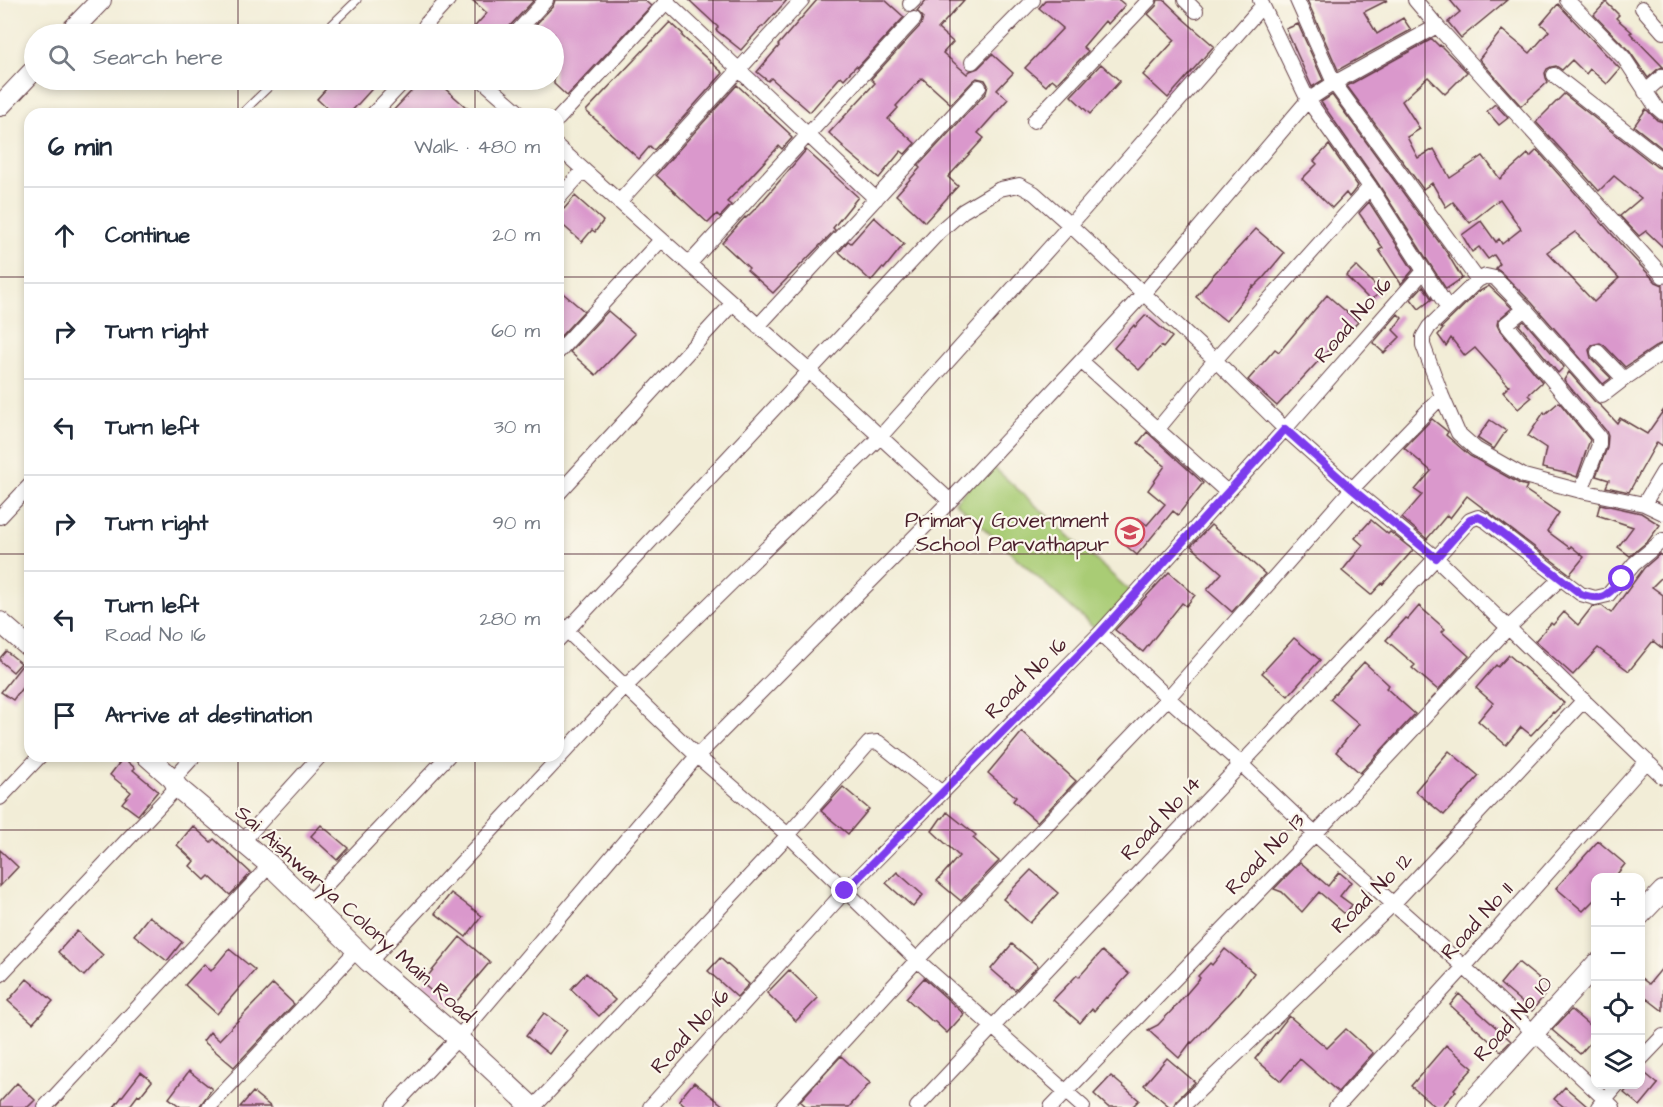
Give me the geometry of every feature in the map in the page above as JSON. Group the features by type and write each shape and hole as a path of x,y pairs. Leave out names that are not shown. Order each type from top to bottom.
{"street":[{"path":"78,24 101,0"},
{"path":"426,24 447,0"},
{"path":"524,24 546,0"},
{"path":"564,112 667,0 876,199"},
{"path":"619,202 802,0"},
{"path":"972,62 1033,0"},
{"path":"1034,121 1149,0"},
{"path":"1185,0 1196,11"},
{"path":"1297,0 1334,82 1478,280"},
{"path":"1415,0 1663,276"},
{"path":"1567,0 1624,58 1645,92 1663,113"},
{"path":"564,750 880,437 1070,225 1261,3 1308,100 1370,187 1448,308"},
{"path":"1642,8 1663,32"},
{"path":"688,264 914,19"},
{"path":"393,1107 458,1038 698,756 950,501 1081,361 1143,294 1308,100 1334,82 1437,26"},
{"path":"1554,75 1663,160"},
{"path":"1645,92 1663,76"},
{"path":"0,106 24,81"},
{"path":"758,326 979,87"},
{"path":"379,108 396,90"},
{"path":"493,90 512,108"},
{"path":"564,152 809,371 950,501"},
{"path":"564,192 584,170"},
{"path":"564,627 939,232 963,211 1000,189 1019,185 1034,193 1070,225 1215,360 1285,429 1352,489 1436,558 1507,629 1663,777"},
{"path":"1157,430 1215,360 1370,187"},
{"path":"564,345 661,240"},
{"name":"Road No 16","path":"650,1107 845,891 1100,633 1424,271"},
{"path":"1663,352 1602,396 1525,309 1495,278 1486,276 1478,280 1428,327 1423,337 1442,396 1458,433 1476,449 1524,476 1581,492 1644,504 1663,513"},
{"path":"564,487 733,303"},
{"path":"1525,309 1506,324 1599,437 1599,445 1581,492"},
{"path":"1598,352 1624,379"},
{"path":"1081,361 1227,492"},
{"path":"783,1107 917,960 1168,698 1352,489 1442,396"},
{"path":"1644,504 1663,472"},
{"path":"0,517 24,491"},
{"name":"Road No 14","path":"917,1107 1470,520 1478,517 1486,521 1561,578"},
{"path":"1561,578 1581,594 1595,598 1608,595 1634,564 1663,540"},
{"name":"Road No 13","path":"1051,1107 1315,834 1507,629 1561,578"},
{"path":"0,622 24,639"},
{"path":"564,633 788,835 917,960 1083,1107"},
{"path":"1100,633 1315,834 1464,967 1605,1105 1615,1089"},
{"name":"Road No 12","path":"1182,1107 1393,904 1584,700"},
{"path":"533,1107 788,835 869,743 878,742 942,792"},
{"name":"Road No 11","path":"1336,1107 1464,967 1647,760"},
{"path":"0,798 34,762"},
{"name":"Sai Aishwarya Colony Main Road","path":"153,762 270,865 363,956 533,1107"},
{"path":"0,975 175,783 190,762"},
{"path":"242,842 315,762"},
{"path":"309,903 442,762"},
{"path":"209,1107 363,956 553,762"},
{"path":"45,1107 270,865"},
{"path":"1645,911 1663,891"},
{"name":"Road No 10","path":"1467,1107 1591,969"},
{"path":"1645,1056 1663,1036"}],"lane":[{"path":"332,24 357,0"},
{"path":"247,108 266,90"}],"green space":[{"path":"990,464 1131,592 1096,630 955,502"}],"building":[{"path":"472,0 534,0 512,24 477,24 487,13"},
{"path":"555,0 644,0 651,6 567,96 560,90 564,90 564,24 536,24 553,6"},
{"path":"689,0 787,0 741,50 716,30 718,27"},
{"path":"817,0 885,0 904,17 858,67 856,66 844,79 841,76 810,112 771,78 768,81 757,72"},
{"path":"926,0 964,0 938,29 953,42 943,53 967,74 978,68 992,54 1013,73 997,90 1008,99 978,133 984,138 948,177 958,186 925,222 896,195 920,168 918,166 986,93 988,85 985,80 977,78 951,104 922,78 896,106 898,108 888,119 915,143 905,154 901,151 879,178 829,133 875,83 871,79 921,25 923,17 917,11"},
{"path":"1046,0 1119,0 1125,5 1108,24 1105,21 1083,47 1088,51 1057,83 1052,79 1046,86 1025,68 1063,28 1039,8"},
{"path":"1158,0 1164,0 1214,46 1168,98 1143,75 1175,40 1148,14 1156,6"},
{"path":"1307,0 1388,0 1364,12 1377,34 1403,18 1411,30 1338,70"},
{"path":"1450,0 1507,0 1461,38 1448,22 1460,12"},
{"path":"1606,2 1619,15 1616,18 1632,32 1630,33 1663,67 1648,78 1630,52 1594,15"},
{"path":"1558,4 1620,69 1607,84 1590,69 1586,74 1572,60 1562,70 1556,66 1551,67 1545,73 1548,82 1521,106 1479,59 1502,30 1530,53 1549,31 1541,24"},
{"path":"670,22 723,73 654,150 650,146 639,159 586,111"},
{"path":"1298,24 1323,80 1312,87 1286,29"},
{"path":"1432,39 1440,45 1467,72 1445,94 1428,77 1402,101 1420,129 1407,137 1418,158 1434,149 1450,178 1483,156 1500,179 1528,154 1530,157 1537,150 1625,249 1656,282 1663,285 1663,343 1625,367 1604,345 1600,343 1592,345 1589,350 1591,358 1611,378 1603,384 1532,303 1496,269 1500,264 1494,255 1488,259 1479,247 1472,252 1462,235 1481,221 1496,242 1499,239 1502,244 1521,229 1500,199 1470,223 1453,202 1446,207 1432,183 1423,189 1347,86","holes":["1575,232 1619,278 1594,302 1547,252"]},
{"path":"1101,64 1120,81 1090,114 1071,96"},
{"path":"737,85 792,138 782,149 779,146 727,202 731,205 720,217 717,214 708,223 656,175"},
{"path":"325,90 371,90 354,108 327,108 317,99"},
{"path":"413,90 446,90 467,108 396,108"},
{"path":"1564,94 1657,167 1663,169 1663,247 1646,231 1639,236 1620,216 1641,198 1614,176 1599,191 1536,122"},
{"path":"1332,95 1447,253 1462,278 1446,289 1377,182 1321,102"},
{"path":"1495,104 1508,118 1499,125 1487,111"},
{"path":"1646,109 1657,120 1663,122 1663,149 1634,126"},
{"path":"1329,145 1358,186 1349,197 1346,193 1332,208 1302,179 1317,164 1314,161"},
{"path":"806,150 858,197 833,228 835,230 773,293 722,243 759,205"},
{"path":"575,196 603,221 595,232 592,230 582,242 564,226 564,209"},
{"path":"1369,202 1413,270 1401,284 1379,250 1383,248 1359,213"},
{"path":"874,217 904,244 871,281 839,252 848,241 851,243"},
{"path":"1256,229 1284,253 1264,277 1253,286 1226,321 1196,297 1213,275"},
{"path":"1356,266 1382,292 1370,300 1346,276"},
{"path":"1423,286 1432,299 1419,309 1411,299"},
{"path":"1489,286 1512,308 1498,320 1499,329 1542,382 1528,395 1531,398 1518,409 1503,392 1509,386 1475,348 1465,356 1451,338 1446,346 1438,335 1443,329 1441,328 1478,292"},
{"path":"564,294 584,311 564,333"},
{"path":"1327,295 1358,322 1337,344 1335,343 1277,406 1248,380 1275,349 1279,352"},
{"path":"608,311 635,334 596,375 570,352"},
{"path":"1398,314 1402,318 1393,330 1400,337 1384,353 1373,343"},
{"path":"1146,315 1172,337 1139,370 1114,348"},
{"path":"1524,321 1564,367 1558,373 1519,325"},
{"path":"1569,372 1617,423 1620,418 1647,434 1663,411 1663,446 1657,442 1629,492 1606,487 1609,480 1596,476 1607,448 1608,436 1564,380"},
{"path":"1559,402 1590,440 1577,477 1542,468 1546,448 1528,436 1544,412 1545,414"},
{"path":"1432,419 1448,432 1446,435 1470,456 1527,486 1525,490 1559,513 1547,531 1584,557 1570,574 1467,496 1450,518 1447,515 1427,539 1402,518 1422,495 1415,490 1431,471 1404,448"},
{"path":"1490,420 1506,431 1494,449 1477,438"},
{"path":"1147,432 1203,483 1178,515 1173,511 1137,555 1119,540 1138,518 1147,525 1165,504 1148,490 1165,466 1138,443"},
{"path":"1600,504 1641,513 1660,525 1648,541 1630,556 1618,547 1633,527 1597,515"},
{"path":"1371,520 1413,550 1371,595 1342,571 1363,545 1355,538"},
{"path":"1211,525 1265,574 1232,612 1207,590 1222,573 1191,546"},
{"path":"1660,554 1663,557 1663,576 1652,587 1663,595 1663,649 1653,641 1629,671 1598,648 1573,675 1535,641 1564,612 1578,625 1592,607 1602,606 1611,613 1644,568"},
{"path":"1169,572 1195,595 1186,606 1182,603 1143,652 1115,630"},
{"path":"1419,606 1445,629 1442,632 1469,656 1438,690 1412,668 1415,665 1386,640"},
{"path":"1294,638 1320,660 1288,696 1262,673"},
{"path":"6,651 21,663 13,672 0,661"},
{"path":"1509,655 1564,703 1531,735 1521,727 1506,745 1478,721 1493,703 1476,688 1496,665 1498,667"},
{"path":"1364,662 1389,685 1386,688 1415,714 1360,773 1336,752 1359,724 1330,699"},
{"path":"22,665 24,666 24,685 13,700 1,692"},
{"path":"1022,732 1076,781 1037,822 1013,801 1016,797 988,773"},
{"path":"1449,751 1479,776 1444,815 1415,791"},
{"path":"120,762 128,762 135,768 133,770 158,791 138,815 122,803 131,792 110,775"},
{"path":"843,787 869,809 848,834 821,811"},
{"path":"947,812 976,835 973,838 999,861 961,901 937,881 959,856 932,831"},
{"path":"321,825 348,848 337,860 311,836"},
{"path":"193,826 211,842 214,839 251,873 230,895 209,876 205,880 190,866 194,861 177,845"},
{"path":"1598,841 1625,864 1618,873 1591,873 1591,903 1583,911 1556,888"},
{"path":"0,850 18,867 0,886"},
{"path":"1300,862 1328,886 1339,872 1351,882 1340,896 1352,905 1345,914 1319,892 1302,912 1282,892 1274,889"},
{"path":"1031,870 1058,893 1030,923 1003,899"},
{"path":"897,872 923,895 913,907 886,883"},
{"path":"451,893 482,916 466,937 435,913"},
{"path":"149,916 182,942 167,961 134,935"},
{"path":"77,931 103,955 84,976 58,952"},
{"path":"460,937 490,962 451,1008 422,983"},
{"path":"1012,944 1038,966 1015,990 991,969"},
{"path":"229,949 255,970 217,1014 185,985 204,964 211,971"},
{"path":"1225,949 1254,973 1240,992 1191,1042 1179,1058 1148,1030 1158,1025 1200,978 1198,976 1210,963 1212,965"},
{"path":"1102,951 1129,974 1080,1023 1053,1000 1077,975 1079,977"},
{"path":"720,958 749,984 737,997 708,971"},
{"path":"1518,962 1550,988 1532,1011 1500,984"},
{"path":"1663,967 1663,1011 1645,997 1645,981 1649,984"},
{"path":"789,970 818,998 796,1021 767,993"},
{"path":"586,973 615,1000 599,1016 571,989"},
{"path":"924,978 964,1014 947,1033 906,998"},
{"path":"27,979 53,1001 33,1023 8,1001"},
{"path":"273,984 294,1004 234,1067 203,1041 210,1032 219,1040"},
{"path":"1459,994 1511,1041 1501,1051 1450,1005"},
{"path":"1571,1010 1591,1027 1591,1042 1580,1054 1552,1030"},
{"path":"544,1013 567,1030 549,1054 526,1036"},
{"path":"1289,1016 1327,1048 1346,1029 1373,1053 1338,1092 1300,1059 1281,1081 1255,1059"},
{"path":"1446,1045 1473,1068 1454,1089 1456,1091 1442,1107 1436,1107 1411,1086"},
{"path":"841,1056 870,1083 849,1107 807,1107 800,1101"},
{"path":"1167,1058 1195,1082 1173,1107 1170,1107 1144,1085"},
{"path":"189,1071 212,1089 199,1107 181,1107 169,1098"},
{"path":"141,1072 152,1081 129,1107 114,1107"},
{"path":"1645,1073 1658,1084 1640,1106 1624,1093 1627,1089 1645,1089"},
{"path":"1111,1076 1139,1100 1132,1107 1108,1107 1094,1094"},
{"path":"694,1082 725,1107 687,1107 679,1100"},
{"path":"17,1083 35,1100 28,1107 0,1107 0,1102"},
{"path":"1565,1087 1588,1107 1564,1107 1554,1099"},
{"path":"253,1092 271,1107 240,1107"}],"place":[{"name":"Primary Government School Parvathapur","path":"1130,532"}],"route":[{"path":"845,891 1100,633 1285,429 1352,489 1436,558 1470,520 1478,517 1581,594 1595,598 1608,595 1622,579"}]}
